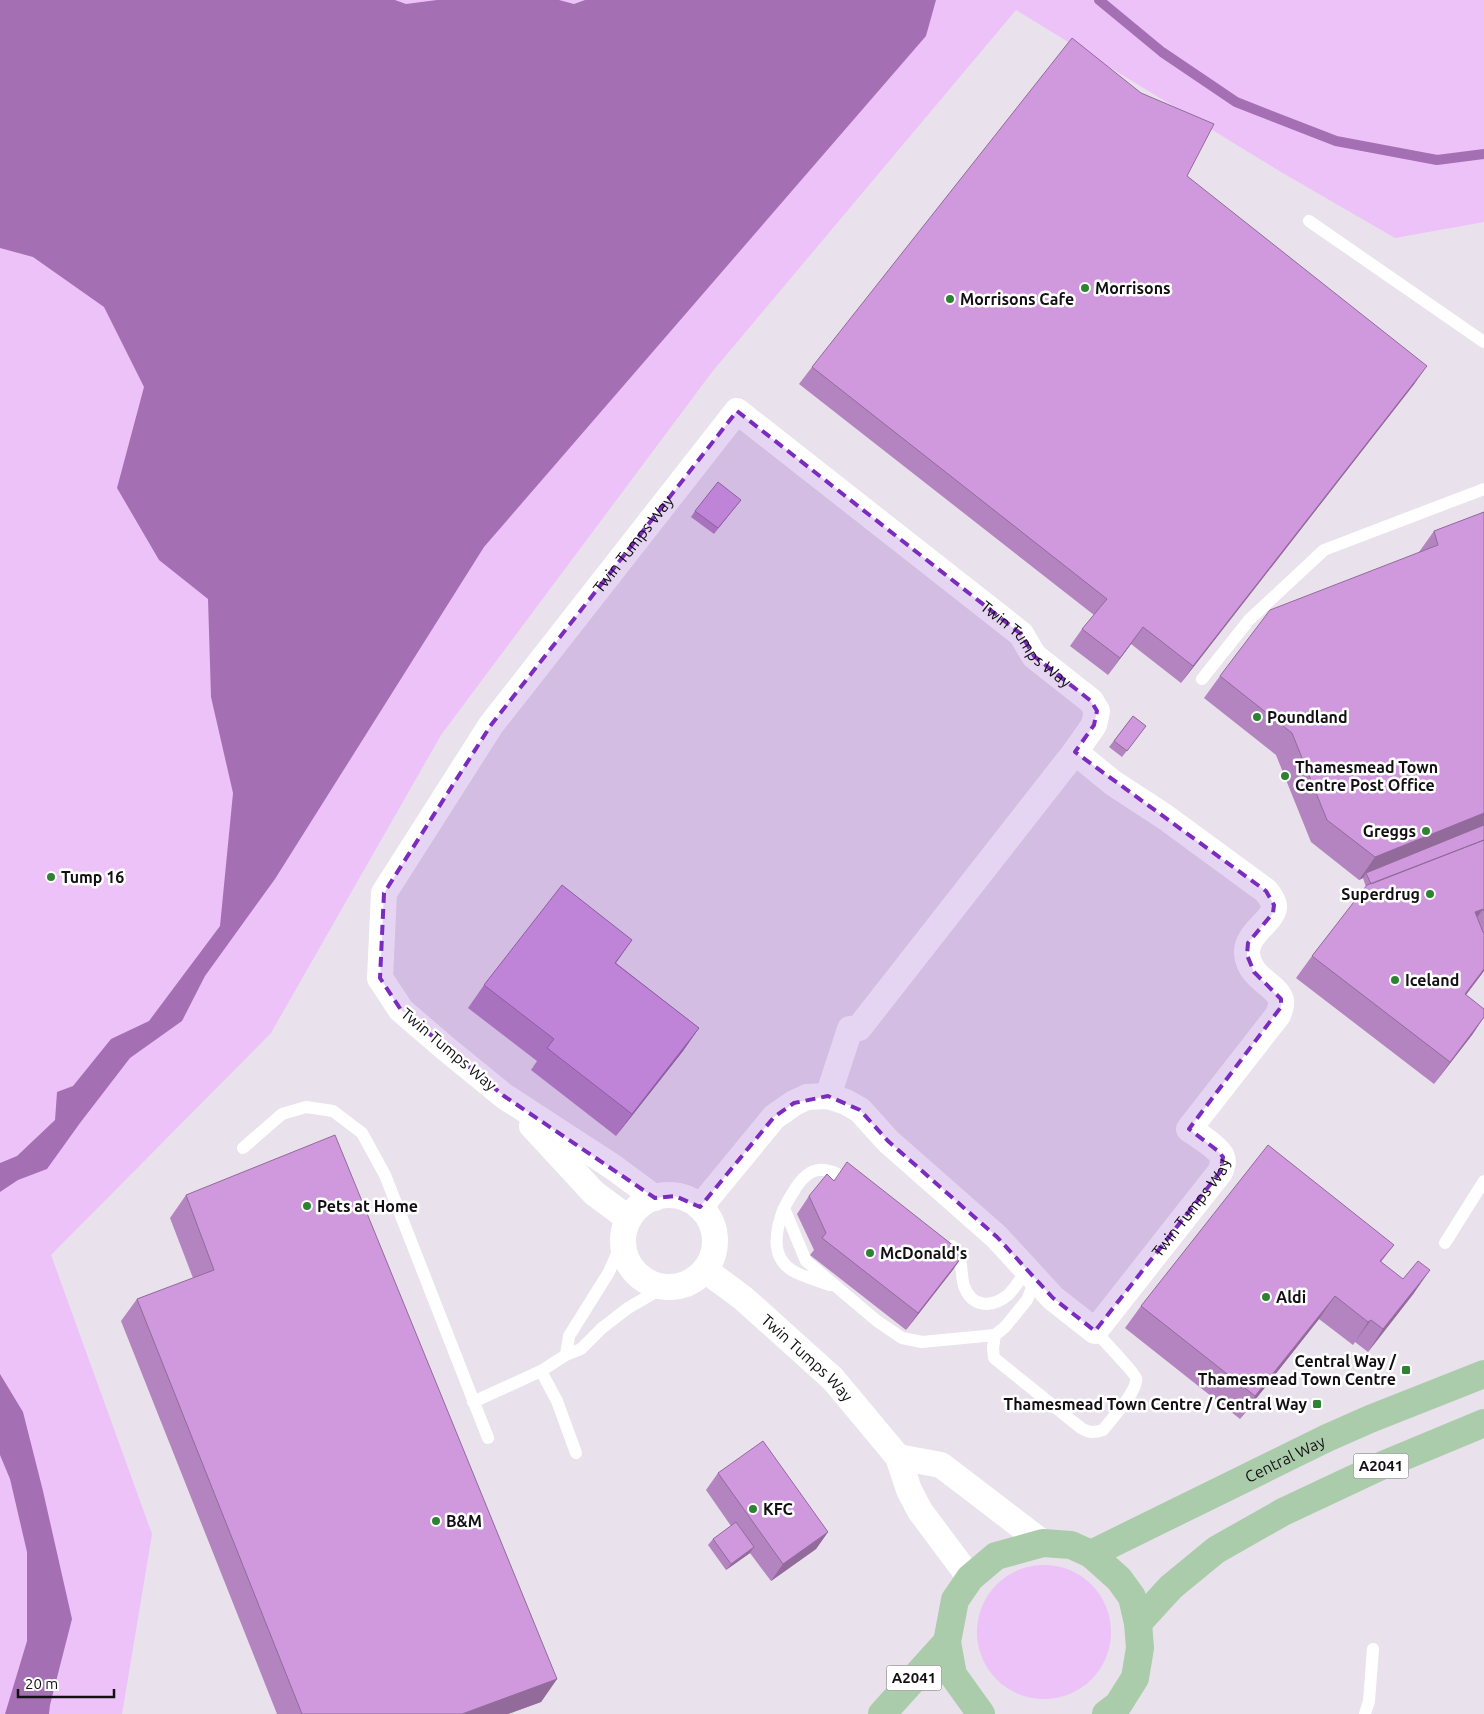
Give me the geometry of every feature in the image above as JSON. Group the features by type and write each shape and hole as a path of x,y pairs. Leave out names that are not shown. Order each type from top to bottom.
{"main road":[{"name":"Central Way","path":"1091,1554 1327,1438 1484,1374"},
{"name":"A2041","path":"1138,1623 1171,1587 1216,1550 1283,1512 1397,1459 1484,1422"},
{"path":"981,1714 953,1675 946,1642 955,1600 970,1578 996,1556 1043,1543 1071,1545 1091,1554 1106,1566 1132,1597 1138,1623 1140,1648 1134,1678 1116,1711"},
{"name":"A2041","path":"882,1714 946,1642"}],"street":[{"name":"Twin Tumps Way","path":"655,1198 504,1096 401,1010 380,978 384,893 491,725 738,411 1021,634 1034,656 1091,701 1097,711 1094,725 1075,752 859,1028 850,1029 828,1096"},
{"name":"Twin Tumps Way","path":"1075,752 1114,783 1165,817 1266,891 1274,905 1273,913 1263,922 1248,943 1247,955 1254,972 1281,999 1278,1015 1189,1129 1218,1151 1222,1157 1223,1165 1220,1172 1095,1332"},
{"name":"Twin Tumps Way","path":"504,1096 626,1230"},
{"path":"700,1207 774,1116 807,1097 828,1096 846,1102 860,1110 888,1141 997,1237 1053,1298 1095,1332"},
{"path":"675,1196 689,1200 700,1207 709,1218 714,1231 714,1251 705,1270 694,1280 680,1286 664,1287 649,1283 638,1276 630,1266 625,1253 626,1230 637,1208 648,1200 655,1198 675,1196"},
{"name":"Twin Tumps Way","path":"705,1270 743,1298 833,1379 898,1457 909,1490 920,1510 970,1578"},
{"path":"898,1457 941,1465 1043,1543"}],"lane":[{"path":"1309,221 1484,342"},
{"path":"1202,679 1249,620 1324,550 1484,489"},
{"path":"243,1148 282,1114 306,1107 333,1111 362,1133 385,1175 488,1438"},
{"path":"837,1288 795,1272 784,1264 777,1251 775,1236 784,1208 797,1184 805,1174 816,1170 826,1170 842,1176 865,1193"},
{"path":"1445,1242 1484,1181"},
{"path":"784,1208 806,1261 877,1321 902,1338 922,1342 995,1335 1005,1327 1028,1300 1032,1274"},
{"path":"566,1355 569,1336 609,1272 626,1230"},
{"path":"944,1244 954,1247 959,1254 965,1288 972,1299 979,1304 992,1304 999,1301 1032,1274"},
{"path":"473,1402 542,1371 566,1355 581,1349 608,1323 628,1308 664,1287"},
{"path":"995,1335 994,1358 1081,1428 1088,1432 1096,1433 1103,1430 1131,1394 1136,1378 1132,1371 1095,1332"},
{"path":"542,1371 576,1453"},
{"path":"1365,1714 1369,1701 1373,1649"}],"highlighted area":[{"path":"737,411 1021,634 1034,656 1091,701 1097,711 1094,725 1075,752 1266,891 1274,905 1273,913 1248,943 1247,955 1254,972 1281,999 1281,1007 1189,1129 1223,1157 1220,1172 1095,1331 1053,1298 997,1237 888,1141 860,1110 828,1096 794,1103 774,1117 700,1207 675,1196 655,1198 504,1096 401,1010 380,978 384,893 491,725"}],"shaded area":[{"path":"0,0 1484,0 1484,222 1395,238 1281,172 1016,10 712,372 441,735 271,1033 51,1255 152,1534 122,1714 0,1714"},
{"path":"0,0 395,0 406,4 437,0 559,0 574,4 585,0 936,0 926,36 484,547 275,879 205,976 182,1021 130,1058 47,1169 18,1180 0,1192 0,1163 17,1156 55,1120 57,1092 73,1086 111,1039 149,1021 220,926 233,793 211,697 208,599 159,560 117,488 144,387 104,307 33,257 0,248"},
{"path":"0,1374 23,1412 72,1619 49,1714 5,1714 27,1641 27,1552 10,1479 0,1455"},
{"path":"1044,1565 1070,1570 1091,1585 1106,1606 1111,1632 1106,1658 1091,1679 1070,1694 1044,1699 1018,1694 997,1679 982,1658 977,1632 982,1606 997,1585 1018,1570"}],"building":[{"name":"Morrisons","path":"1072,38 1141,93 1214,124 1187,176 1427,366 1193,666 1143,627 1120,658 1082,629 1107,599 812,367"},
{"path":"718,482 741,500 718,528 695,511"},
{"path":"1484,512 1484,813 1375,857 1327,820 1292,733 1220,676 1270,610 1438,545 1434,531"},
{"path":"1133,716 1146,726 1127,751 1114,741"},
{"path":"1484,825 1484,840 1371,884 1366,873"},
{"path":"1484,840 1484,911 1483,909 1475,912 1484,932 1484,969 1465,994 1484,1009 1484,1017 1450,1062 1312,956 1367,885"},
{"path":"562,885 632,940 615,963 699,1028 632,1114 547,1048 554,1039 484,985"},
{"path":"335,1135 557,1679 462,1714 302,1714 137,1299 214,1270 186,1195"},
{"name":"Aldi","path":"1268,1145 1394,1245 1380,1261 1403,1279 1418,1261 1430,1270 1383,1329 1371,1320 1368,1322 1335,1296 1255,1396 1141,1306"},
{"name":"McDonald's","path":"847,1162 964,1254 918,1313 822,1238 826,1233 809,1196 827,1174 834,1181"},
{"name":"KFC","path":"763,1441 828,1532 783,1564 718,1473"},
{"path":"736,1522 754,1547 731,1564 713,1539"}],"waterway":[{"path":"1099,0 1162,52 1236,102 1336,141 1437,160 1484,154"}],"place":[{"name":"Morrisons","path":"1085,288"},
{"name":"Morrisons Cafe","path":"950,299"},
{"name":"Poundland","path":"1257,717"},
{"name":"Thamesmead Town Centre Post Office","path":"1285,776"},
{"name":"Greggs","path":"1426,831"},
{"name":"Tump 16","path":"51,877"},
{"name":"Superdrug","path":"1430,894"},
{"name":"Iceland","path":"1395,980"},
{"name":"Pets at Home","path":"307,1206"},
{"name":"McDonald's","path":"870,1253"},
{"name":"Aldi","path":"1266,1297"},
{"name":"Central Way / Thamesmead Town Centre","path":"1406,1370"},
{"name":"Thamesmead Town Centre / Central Way","path":"1317,1404"},
{"name":"KFC","path":"753,1509"},
{"name":"B&M","path":"436,1521"}]}
